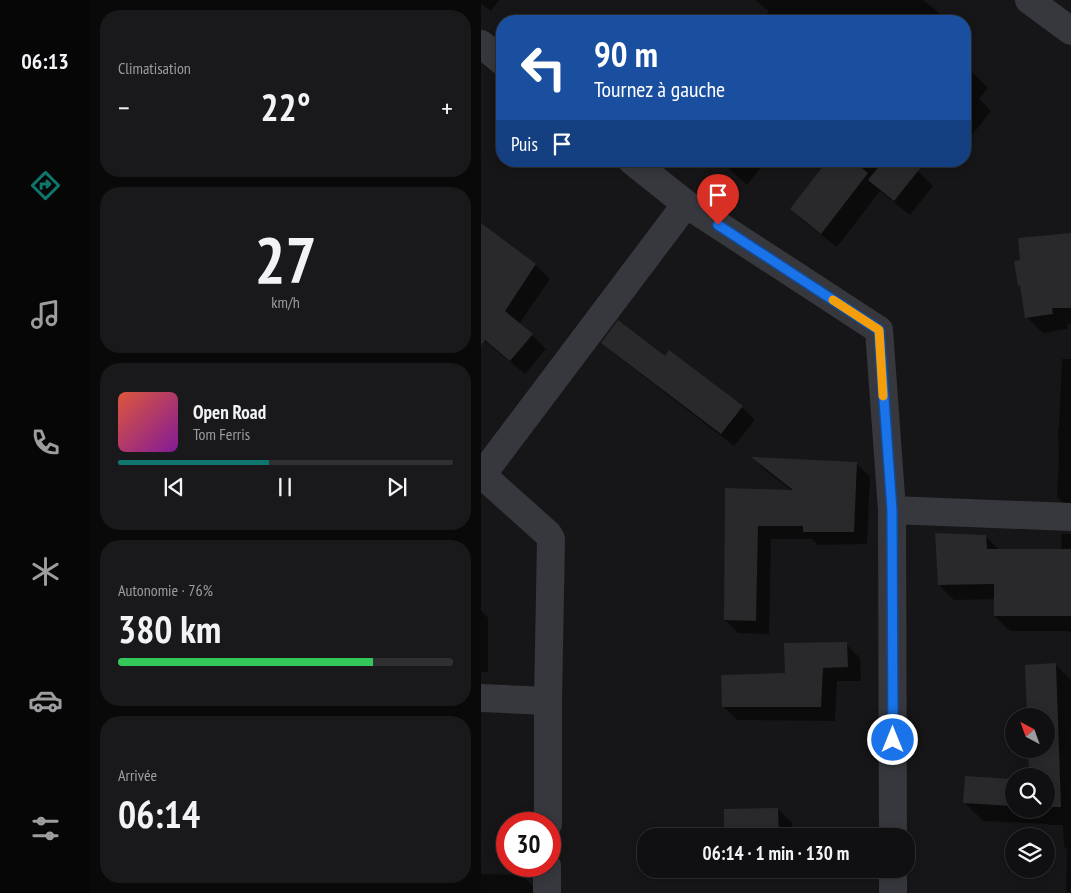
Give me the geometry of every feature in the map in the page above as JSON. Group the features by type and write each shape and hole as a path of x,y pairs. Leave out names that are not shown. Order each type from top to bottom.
{"street":[{"path":"1029,0 1071,31"},
{"path":"481,44 496,56"},
{"path":"639,167 686,204 879,330 892,510 893,828"},
{"path":"547,812 551,539 548,534 482,475 686,204"},
{"path":"892,510 1071,517"},
{"path":"481,698 548,701"},
{"path":"547,877 547,893"},
{"path":"893,878 893,893"}],"building":[{"path":"822,167 860,167 868,173 821,234 790,209"},
{"path":"878,167 921,167 894,201 868,180"},
{"path":"481,223 536,264 505,311 533,334 510,361 485,340 481,346"},
{"path":"1071,233 1071,308 1052,308 1053,314 1025,318 1014,261 1020,260 1018,238"},
{"path":"618,320 665,356 669,350 743,406 721,434 601,343"},
{"path":"751,457 857,462 854,532 803,532 803,526 758,526 756,621 724,620 725,488 793,490"},
{"path":"935,533 986,535 987,549 1071,549 1071,616 994,616 994,584 938,585"},
{"path":"847,642 848,667 823,668 821,707 722,707 721,675 785,673 784,643"},
{"path":"1056,663 1061,807 1055,807 1055,768 1029,768 1028,758 1055,758 1055,708 1027,708 1025,665"},
{"path":"965,776 1005,778 1005,806 963,803"},
{"path":"778,808 779,828 724,828 724,809"}],"slow traffic":[{"path":"833,300 879,330 883,396"}],"route":[{"path":"718,225 879,330 892,510 893,740"}]}
